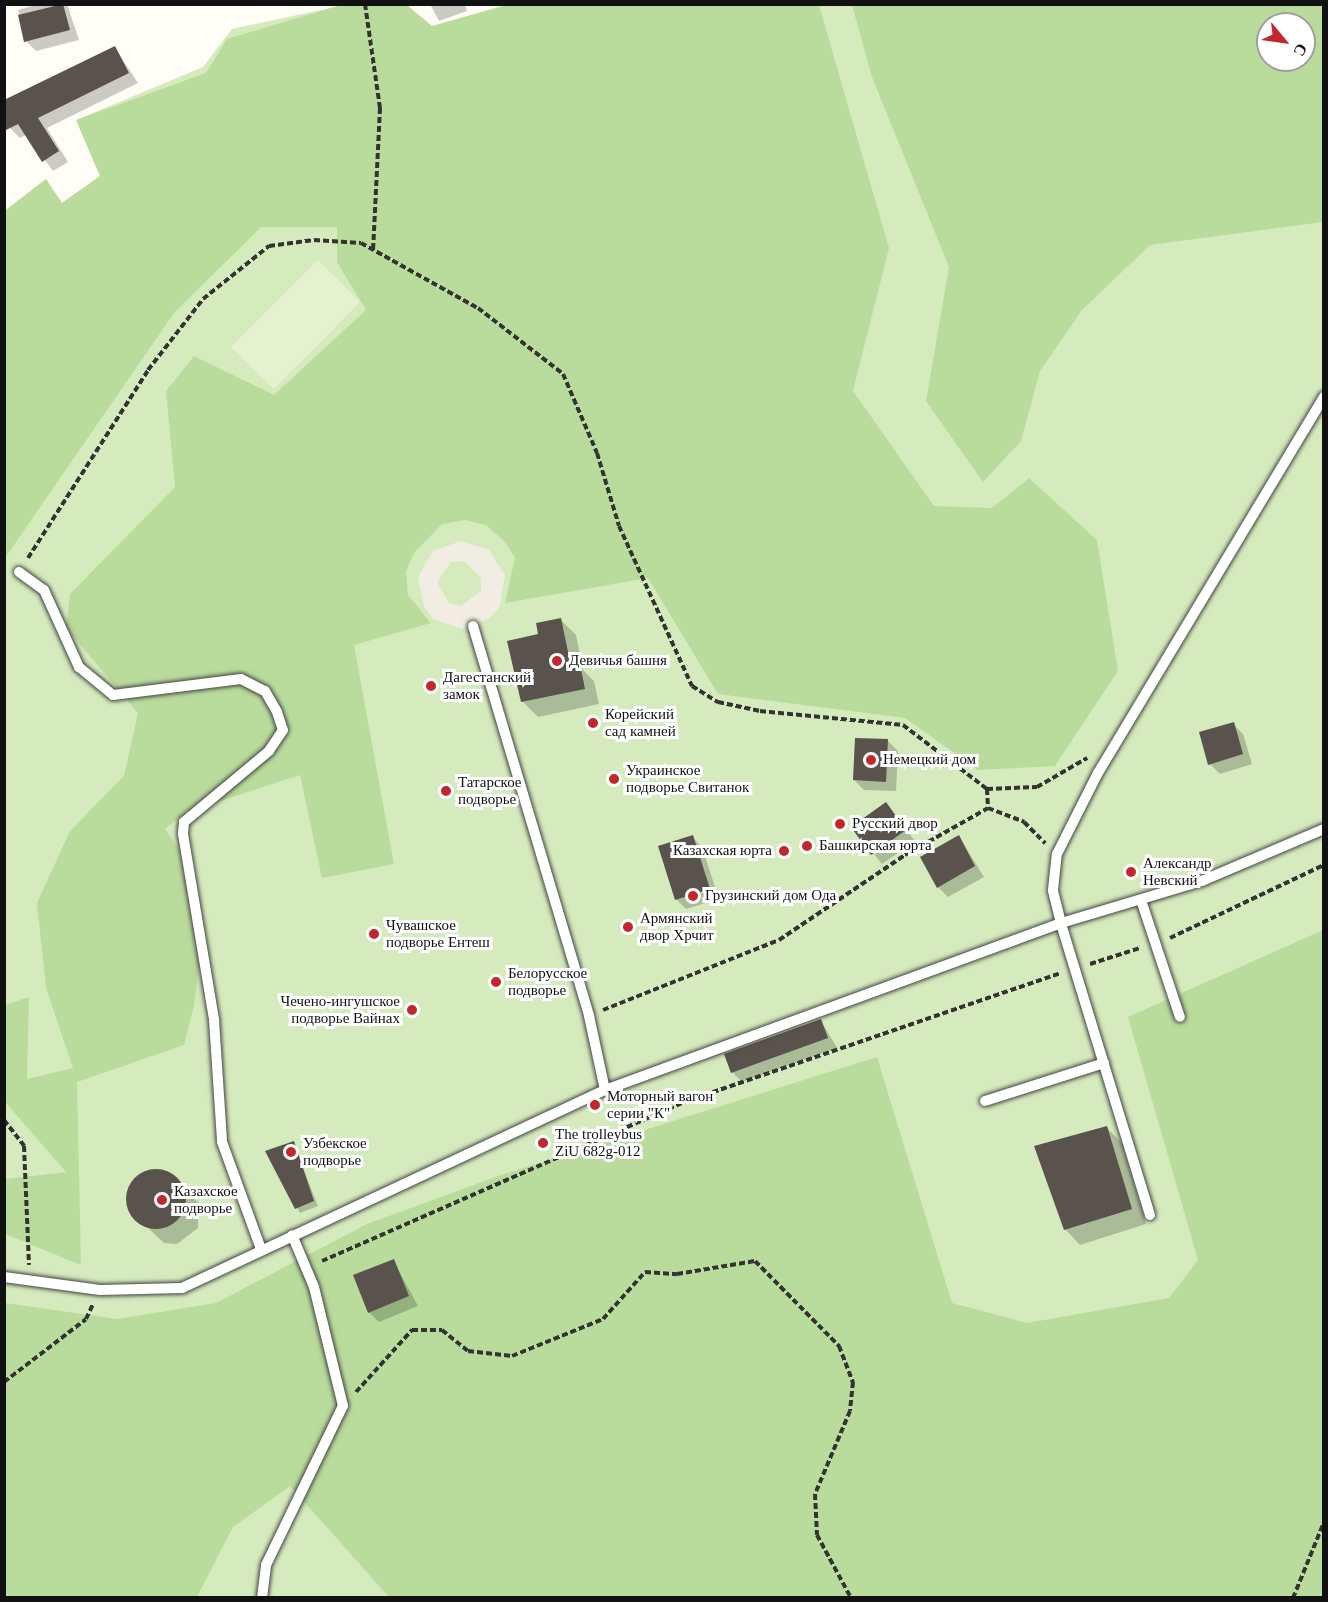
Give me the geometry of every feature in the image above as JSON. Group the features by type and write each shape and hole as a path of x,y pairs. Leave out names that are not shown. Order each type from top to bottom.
{"lane":[{"path":"1150,1215 1061,923 1053,890 1057,854 1098,773 1323,397"},
{"path":"19,572 44,590 79,667 113,695 241,679 264,691 278,712 283,730 269,751 184,822 183,834 214,1020 222,1142 261,1249"},
{"path":"473,626 589,1016 605,1090"},
{"path":"4,1277 100,1290 182,1288 261,1249 605,1090 1061,923 1141,900 1323,829"},
{"path":"1141,900 1180,1017"},
{"path":"984,1101 1104,1063"},
{"path":"262,1598 266,1566 343,1406 306,1269 292,1235"}],"path":[{"path":"365,4 380,108 373,249"},
{"path":"19,572 148,370 203,299 269,246 314,240 361,243 478,308 563,374 597,453 619,526 692,686 718,702 760,711 903,725 987,789 1037,787 1096,752"},
{"path":"987,789 988,808"},
{"path":"988,808 1024,822 1057,854"},
{"path":"589,1016 779,940 905,855 988,808"},
{"path":"306,1269 687,1101 1075,969 1156,944 1218,920 1323,865"},
{"path":"4,1120 24,1146 29,1281"},
{"path":"343,1406 412,1330 442,1330 468,1351 512,1356 603,1319 645,1272 677,1274 755,1261 839,1346 852,1382 850,1411 815,1494 817,1535 851,1598"},
{"path":"4,1382 86,1319 100,1290"},
{"path":"1293,1598 1323,1522"}],"green space":[{"path":"508,4 1323,5 1323,1597 5,1598 4,211 46,179 62,203 100,176 76,120 203,67 232,29 344,5 432,26"},
{"path":"341,5 407,5 432,26 508,5 819,5 889,248 853,391 934,506 992,508 1029,478 1097,540 1118,671 1055,766 978,770 905,718 718,694 648,578 505,603 515,558 506,543 486,525 465,520 442,524 414,553 406,572 408,595 431,623 354,645 394,864 322,878 300,775 186,812 165,829 185,858 203,934 194,1006 184,1045 77,1082 81,1265 5,1234 5,1179 66,1172 5,1102 5,1005 29,997 27,1079 73,1068 46,988 37,903 70,831 124,776 138,713 66,628 70,594 175,487 166,391 194,356 274,395 366,310 337,262 337,227 261,227 174,313 5,558 5,211 46,179 62,203 100,176 76,120 206,73 227,39"},
{"path":"852,5 1323,5 1323,222 1150,245 1082,310 1040,371 1021,441 983,482 926,401 949,267 872,77"},
{"path":"318,260 360,302 274,389 231,347"},
{"path":"1323,930 1323,1597 389,1597 290,1486 233,1527 197,1597 5,1598 5,1303 117,1319 216,1303 367,1224 501,1175 877,1057 952,1303 1027,1323 1169,1298 1198,1260 1128,1017"}],"shaded area":[{"path":"461,541 489,550 505,576 500,606 490,618 462,629 434,619 424,607 418,577 433,551","holes":["464,561 481,578 481,591 461,606 449,603 437,582 451,562"]}],"building":[{"path":"63,4 70,30 24,42 18,15"},
{"path":"115,46 129,73 38,118 59,151 42,162 18,124 4,131 4,100"},
{"name":"Девичья башня","path":"561,618 571,666 580,664 585,689 521,702 507,641 538,634 536,623"},
{"path":"1234,722 1243,754 1208,765 1199,732"},
{"name":"Немецкий дом","path":"855,738 888,739 886,782 853,780"},
{"path":"886,802 906,830 871,855 851,827"},
{"path":"693,835 710,889 675,900 658,846"},
{"path":"959,835 975,866 937,888 920,857"},
{"path":"821,1019 828,1038 731,1073 724,1054"},
{"path":"1107,1126 1132,1209 1064,1230 1034,1146"},
{"path":"294,1141 314,1201 295,1209 265,1151"},
{"path":"150,1169 162,1169 173,1174 181,1182 186,1199 184,1211 173,1224 162,1229 150,1229 139,1224 131,1216 126,1205 126,1193 131,1182 139,1174"},
{"path":"394,1259 409,1296 368,1313 353,1275"}],"place":[{"name":"Девичья башня","path":"557,661"},
{"name":"Дагестанский замок","path":"431,686"},
{"name":"Корейский сад камней","path":"593,723"},
{"name":"Немецкий дом","path":"871,760"},
{"name":"Украинское подворье Свитанок","path":"614,779"},
{"name":"Татарское подворье","path":"446,791"},
{"name":"Русский двор","path":"840,824"},
{"name":"Башкирская юрта","path":"807,846"},
{"name":"Казахская юрта","path":"784,851"},
{"name":"Александр Невский","path":"1131,872"},
{"name":"Грузинский дом Ода","path":"693,896"},
{"name":"Армянский двор Хрчит","path":"628,927"},
{"name":"Чувашское подворье Ентеш","path":"374,934"},
{"name":"Белорусское подворье","path":"496,982"},
{"name":"Чечено-ингушское подворье Вайнах","path":"412,1010"},
{"name":"Моторный вагон серии \"К\"","path":"595,1105"},
{"name":"The trolleybus ZiU 682g-012","path":"543,1143"},
{"name":"Узбекское подворье","path":"291,1152"},
{"name":"Казахское подворье","path":"162,1200"}]}
